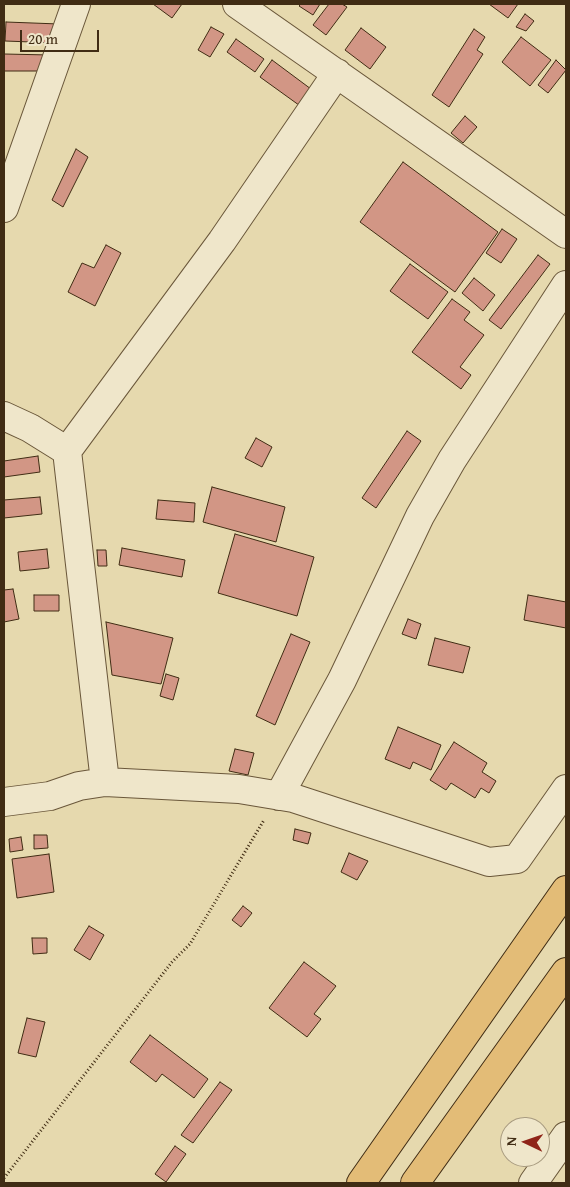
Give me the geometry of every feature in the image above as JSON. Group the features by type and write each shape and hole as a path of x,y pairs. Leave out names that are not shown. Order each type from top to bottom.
{"main road":[{"path":"361,1183 566,890"},
{"path":"415,1183 566,972"}],"street":[{"path":"4,208 76,4"},
{"path":"237,4 566,234"},
{"path":"105,782 67,451 222,241 337,73"},
{"path":"279,796 342,680 420,516 452,460 566,285"},
{"path":"4,416 30,428 67,451"},
{"path":"4,802 50,796 79,786 105,782 239,789 293,798 489,862 517,859 566,789"},
{"path":"533,1183 566,1136"}],"path":[{"path":"4,1178 172,962 190,944 279,796"}],"building":[{"path":"153,4 182,4 172,18"},
{"path":"301,4 320,4 313,15 299,6"},
{"path":"329,4 342,4 347,7 326,35 313,25"},
{"path":"489,4 518,4 508,18"},
{"path":"525,14 534,21 526,31 516,27"},
{"path":"6,22 59,24 58,43 5,41"},
{"path":"211,27 224,34 210,57 198,50"},
{"path":"361,28 386,47 370,69 345,50"},
{"path":"474,29 485,37 477,50 483,54 449,107 432,95"},
{"path":"521,37 551,60 530,86 502,62"},
{"path":"236,39 264,59 255,72 227,52"},
{"path":"4,54 50,55 47,71 4,71"},
{"path":"272,60 315,92 303,108 260,77"},
{"path":"556,60 566,70 548,93 538,85"},
{"path":"465,116 477,127 463,143 451,133"},
{"path":"76,149 88,157 63,207 52,200"},
{"path":"403,162 498,232 455,292 360,222"},
{"path":"502,229 517,239 501,263 486,253"},
{"path":"106,245 121,253 95,306 68,292 82,263 94,268"},
{"path":"538,255 550,264 501,329 489,320"},
{"path":"410,264 448,292 428,319 390,291"},
{"path":"474,278 495,295 483,311 462,293"},
{"path":"452,299 470,312 464,320 484,335 460,367 471,375 461,389 412,352"},
{"path":"407,431 421,441 376,508 362,498"},
{"path":"256,438 272,447 262,467 245,458"},
{"path":"38,456 40,472 4,477 4,461"},
{"path":"212,487 285,507 276,542 203,522"},
{"path":"40,497 42,514 4,518 4,500"},
{"path":"158,500 195,503 194,522 156,519"},
{"path":"235,534 314,557 297,616 218,593"},
{"path":"122,548 185,560 182,577 119,565"},
{"path":"47,549 49,568 20,571 18,552"},
{"path":"97,550 106,550 107,566 98,566"},
{"path":"13,589 19,619 4,622 4,590"},
{"path":"34,595 59,595 59,611 34,611"},
{"path":"528,595 566,602 566,628 524,620"},
{"path":"408,619 421,624 416,639 402,634"},
{"path":"106,622 173,638 161,684 112,675"},
{"path":"291,634 310,642 275,725 256,716"},
{"path":"435,638 470,647 463,673 428,665"},
{"path":"166,674 179,678 173,700 160,696"},
{"path":"398,727 441,745 431,770 413,762 410,769 385,759"},
{"path":"454,742 487,763 482,772 496,781 489,793 481,788 475,798 451,783 446,790 430,780"},
{"path":"235,749 254,753 248,775 229,771"},
{"path":"295,829 311,833 308,844 293,840"},
{"path":"34,835 47,835 48,848 34,849"},
{"path":"21,837 23,850 10,852 9,839"},
{"path":"349,853 368,861 357,880 341,872"},
{"path":"49,854 54,892 17,898 12,859"},
{"path":"243,906 252,913 241,927 232,920"},
{"path":"89,926 104,935 90,960 74,950"},
{"path":"32,938 47,938 47,953 33,954"},
{"path":"304,962 336,986 314,1014 321,1019 307,1037 269,1008"},
{"path":"27,1018 45,1022 36,1057 18,1053"},
{"path":"150,1035 208,1079 194,1098 162,1074 156,1082 130,1062"},
{"path":"220,1082 232,1090 193,1143 181,1135"},
{"path":"175,1146 186,1154 166,1182 155,1174"}]}
